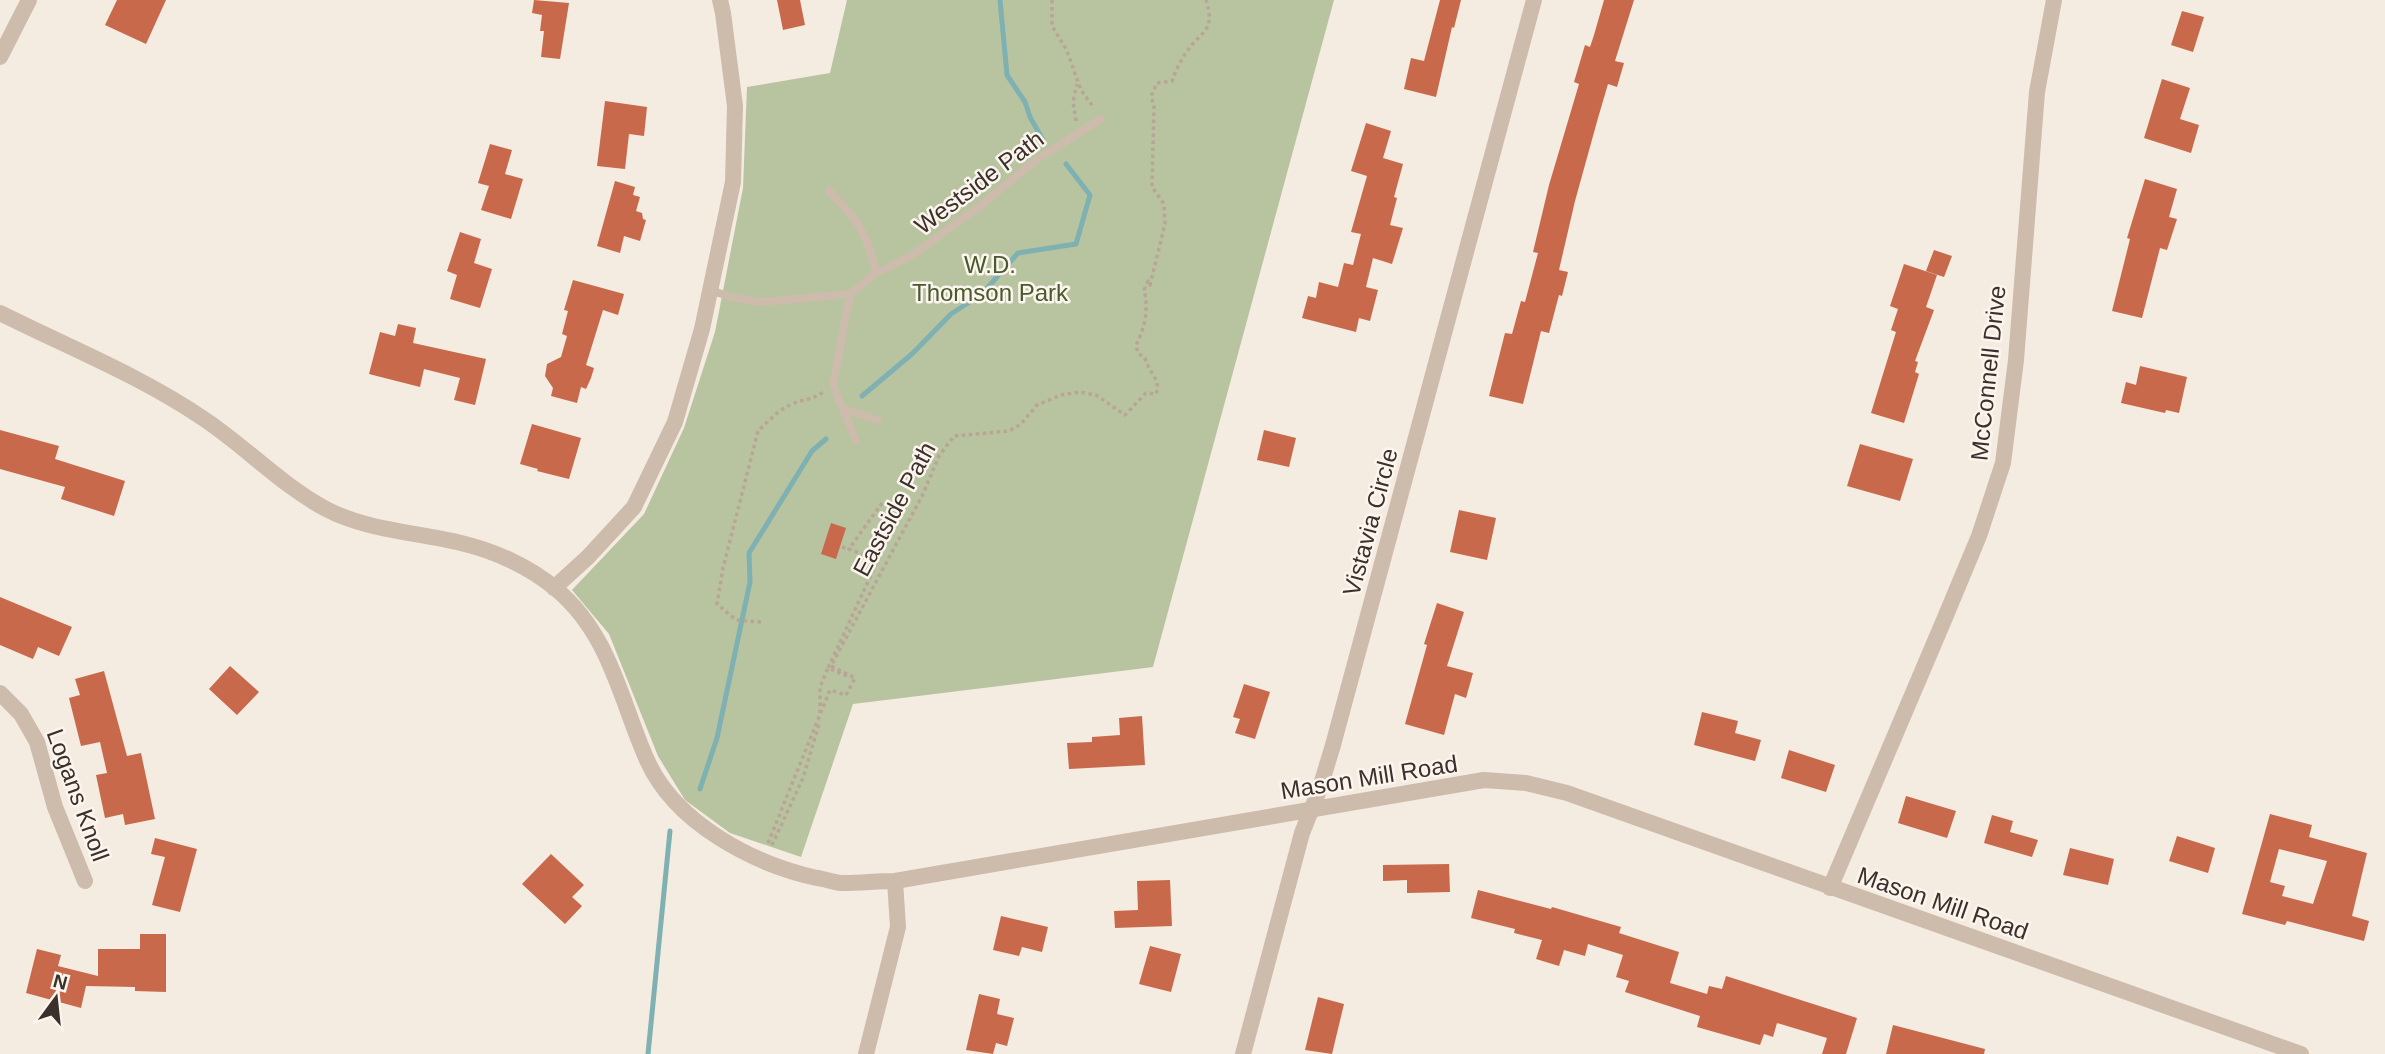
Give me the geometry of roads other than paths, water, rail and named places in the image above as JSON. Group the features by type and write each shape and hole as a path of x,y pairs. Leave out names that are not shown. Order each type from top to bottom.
{"street":[{"path":"0,57 29,0"},
{"path":"554,587 588,557 634,507 674,422 702,328 733,182 735,106 720,0"},
{"name":"Vistavia Circle","path":"1243,1054 1302,833 1320,788 1356,662 1534,0"},
{"name":"McConnell Drive","path":"1830,888 1979,536 2003,463 2016,360 2037,92 2054,0"},
{"name":"Mason Mill Road","path":"0,313 168,396 207,420 326,509 361,524 486,550 524,568 554,587 581,613 600,641 648,763 663,786 685,811 723,840 787,871 842,883 895,881 1484,780 1526,783 1567,793 2301,1054"},
{"name":"Logans Knoll","path":"0,693 20,715 37,742 55,807 85,881"},
{"path":"866,1054 898,926 895,881"}],"lane":[{"name":"Westside Path","path":"850,293 876,273 913,255 984,203 1036,160 1101,118"},
{"path":"829,191 847,207 870,243 876,273"},
{"path":"710,290 761,302 850,293 833,385 856,441"},
{"path":"843,409 878,420"}],"waterway":[{"path":"1000,0 1007,75 1025,102 1043,140"},
{"path":"862,396 912,354 951,314 982,294 1018,253 1076,244 1090,195 1066,164"},
{"path":"700,789 717,738 750,582 749,553 812,451 826,439"},
{"path":"648,1054 670,831"}],"park label":[{"name":"W.D. Thomson Park","path":"990,278"}]}
